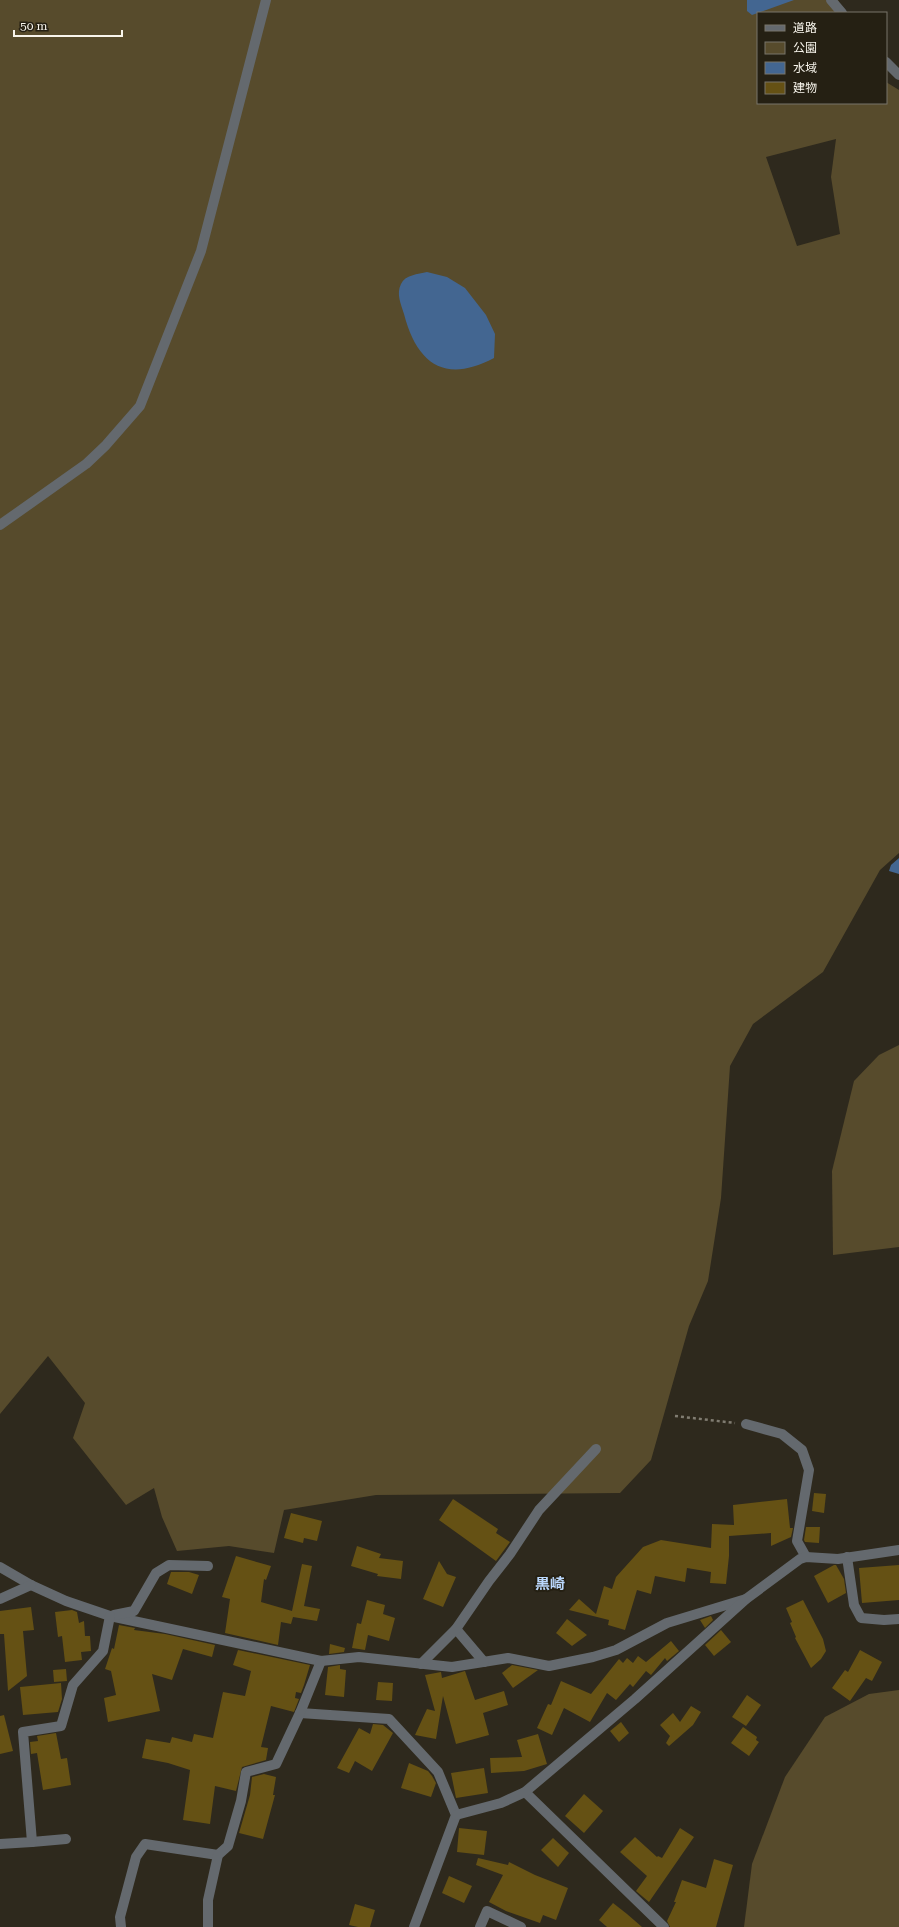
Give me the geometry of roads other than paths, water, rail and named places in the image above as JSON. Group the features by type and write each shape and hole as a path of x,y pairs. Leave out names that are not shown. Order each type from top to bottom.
{"street":[{"path":"0,525 86,464 106,445 140,406 201,251 266,0"},
{"path":"831,0 841,12"},
{"path":"887,63 899,75"},
{"path":"746,1424 782,1434 802,1450 809,1470 797,1541 806,1557"},
{"path":"421,1664 456,1629 489,1581 510,1554 539,1510 596,1449"},
{"path":"456,1815 501,1803 525,1792 634,1699 746,1599 800,1559 806,1557 838,1559 899,1550"},
{"path":"847,1557 854,1605 861,1618 884,1620 899,1619"},
{"path":"110,1616 134,1611 156,1573 169,1565 208,1566"},
{"path":"0,1567 31,1585 66,1601 110,1616 321,1661 359,1657 452,1667 508,1658 549,1666 593,1657 616,1650 667,1623 746,1599"},
{"path":"0,1599 31,1585"},
{"path":"32,1842 23,1732 61,1726 73,1685 103,1651 110,1616"},
{"path":"456,1629 484,1662"},
{"path":"208,1927 208,1900 218,1855 228,1846 241,1801 246,1772 276,1764 300,1713 321,1661"},
{"path":"300,1713 389,1720 438,1772 456,1815 414,1927"},
{"path":"525,1792 664,1927"},
{"path":"0,1844 66,1839"},
{"path":"120,1927 120,1917 136,1857 145,1844 218,1855"},
{"path":"480,1927 487,1911 521,1927"}],"water":[{"path":"747,0 794,0 752,15 747,11"},
{"path":"427,272 447,277 465,288 486,315 495,334 494,358 477,366 461,369 447,369 425,357 417,346 410,331 400,303 399,292 401,284 405,279 412,275"},
{"path":"899,858 899,874 889,871 891,865"}],"district":[{"name":"黒崎","path":"550,1584"}]}
